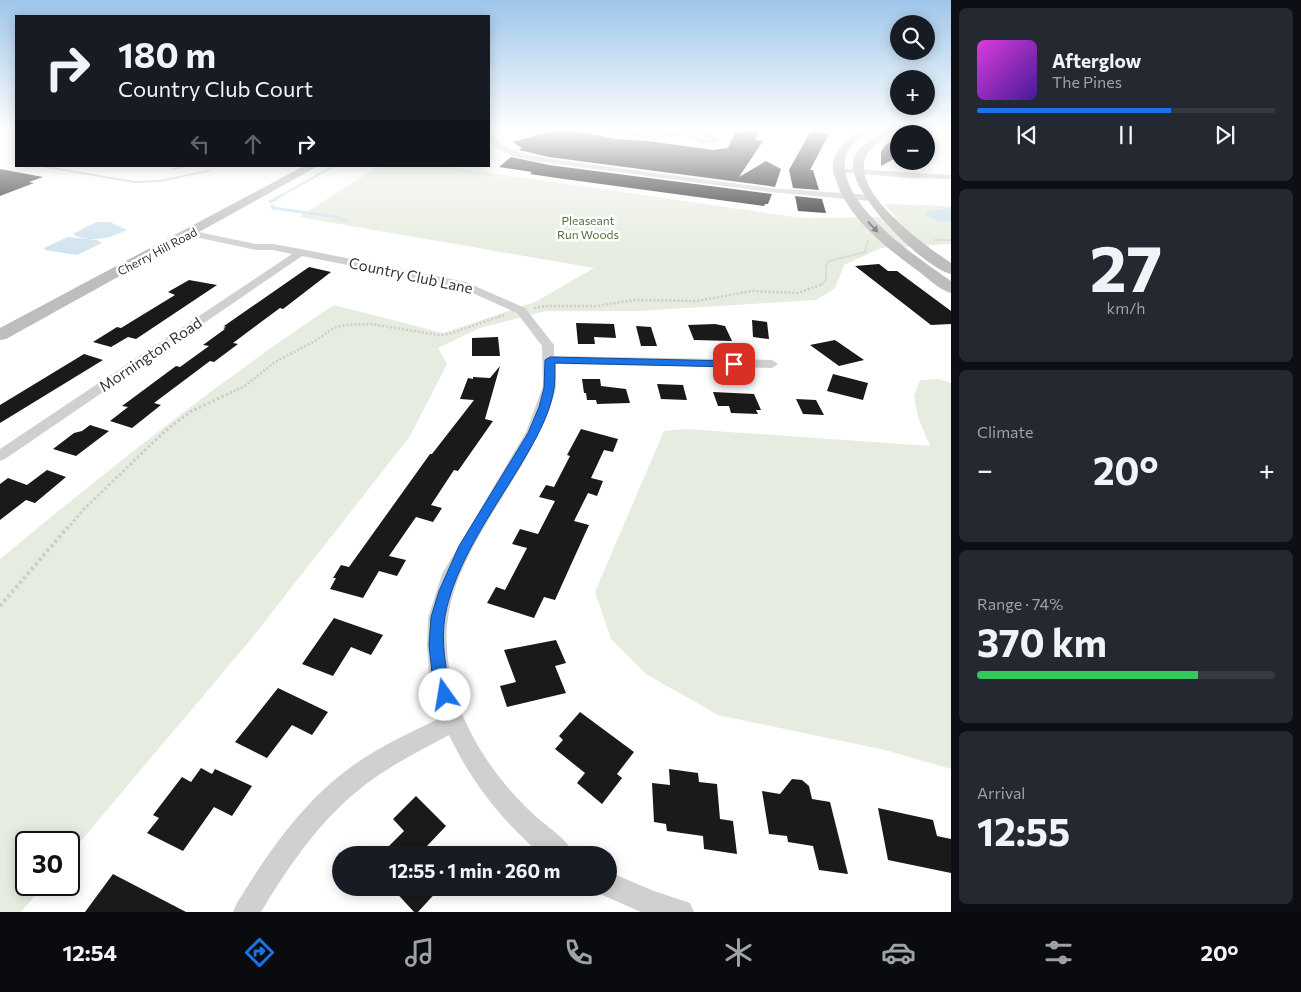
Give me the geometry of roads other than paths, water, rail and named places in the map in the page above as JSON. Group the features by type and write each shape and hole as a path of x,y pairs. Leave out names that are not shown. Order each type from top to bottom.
{"street":[{"name":"Cherry Hill Road","path":"0,335 301,173"},
{"path":"637,173 769,190 871,198"},
{"path":"839,173 841,182 848,197 884,238 945,279 951,288"},
{"path":"859,173 862,184 871,198 907,238 951,270"},
{"path":"866,173 920,177 951,177"},
{"name":"Country Club Lane","path":"194,230 256,247 273,247 301,252 462,284 497,296 521,311 541,330 547,340 550,360 549,388 544,407 534,433 466,546 446,591 438,617 436,645 441,682 454,722 476,765 519,818 552,846"},
{"name":"Mornington Road","path":"0,456 301,252"},
{"path":"550,360 772,364"},
{"path":"246,912 266,878 298,833 333,796 363,772 387,757 454,722"},
{"path":"617,888 653,904 681,912"}],"lane":[{"path":"77,173 134,182 160,181 201,173"}],"water":[{"path":"951,208 951,221 941,222 926,216 925,212"},
{"path":"96,222 110,222 127,230 100,239 86,239 73,234"},
{"path":"68,237 97,240 102,243 77,255 45,250 44,248"}],"waterway":[{"path":"275,199 322,173"},
{"path":"270,202 277,198"},
{"path":"272,206 273,208 337,217 346,221"}],"park label":[{"name":"Pleaseant Run Woods","path":"588,227"}]}
